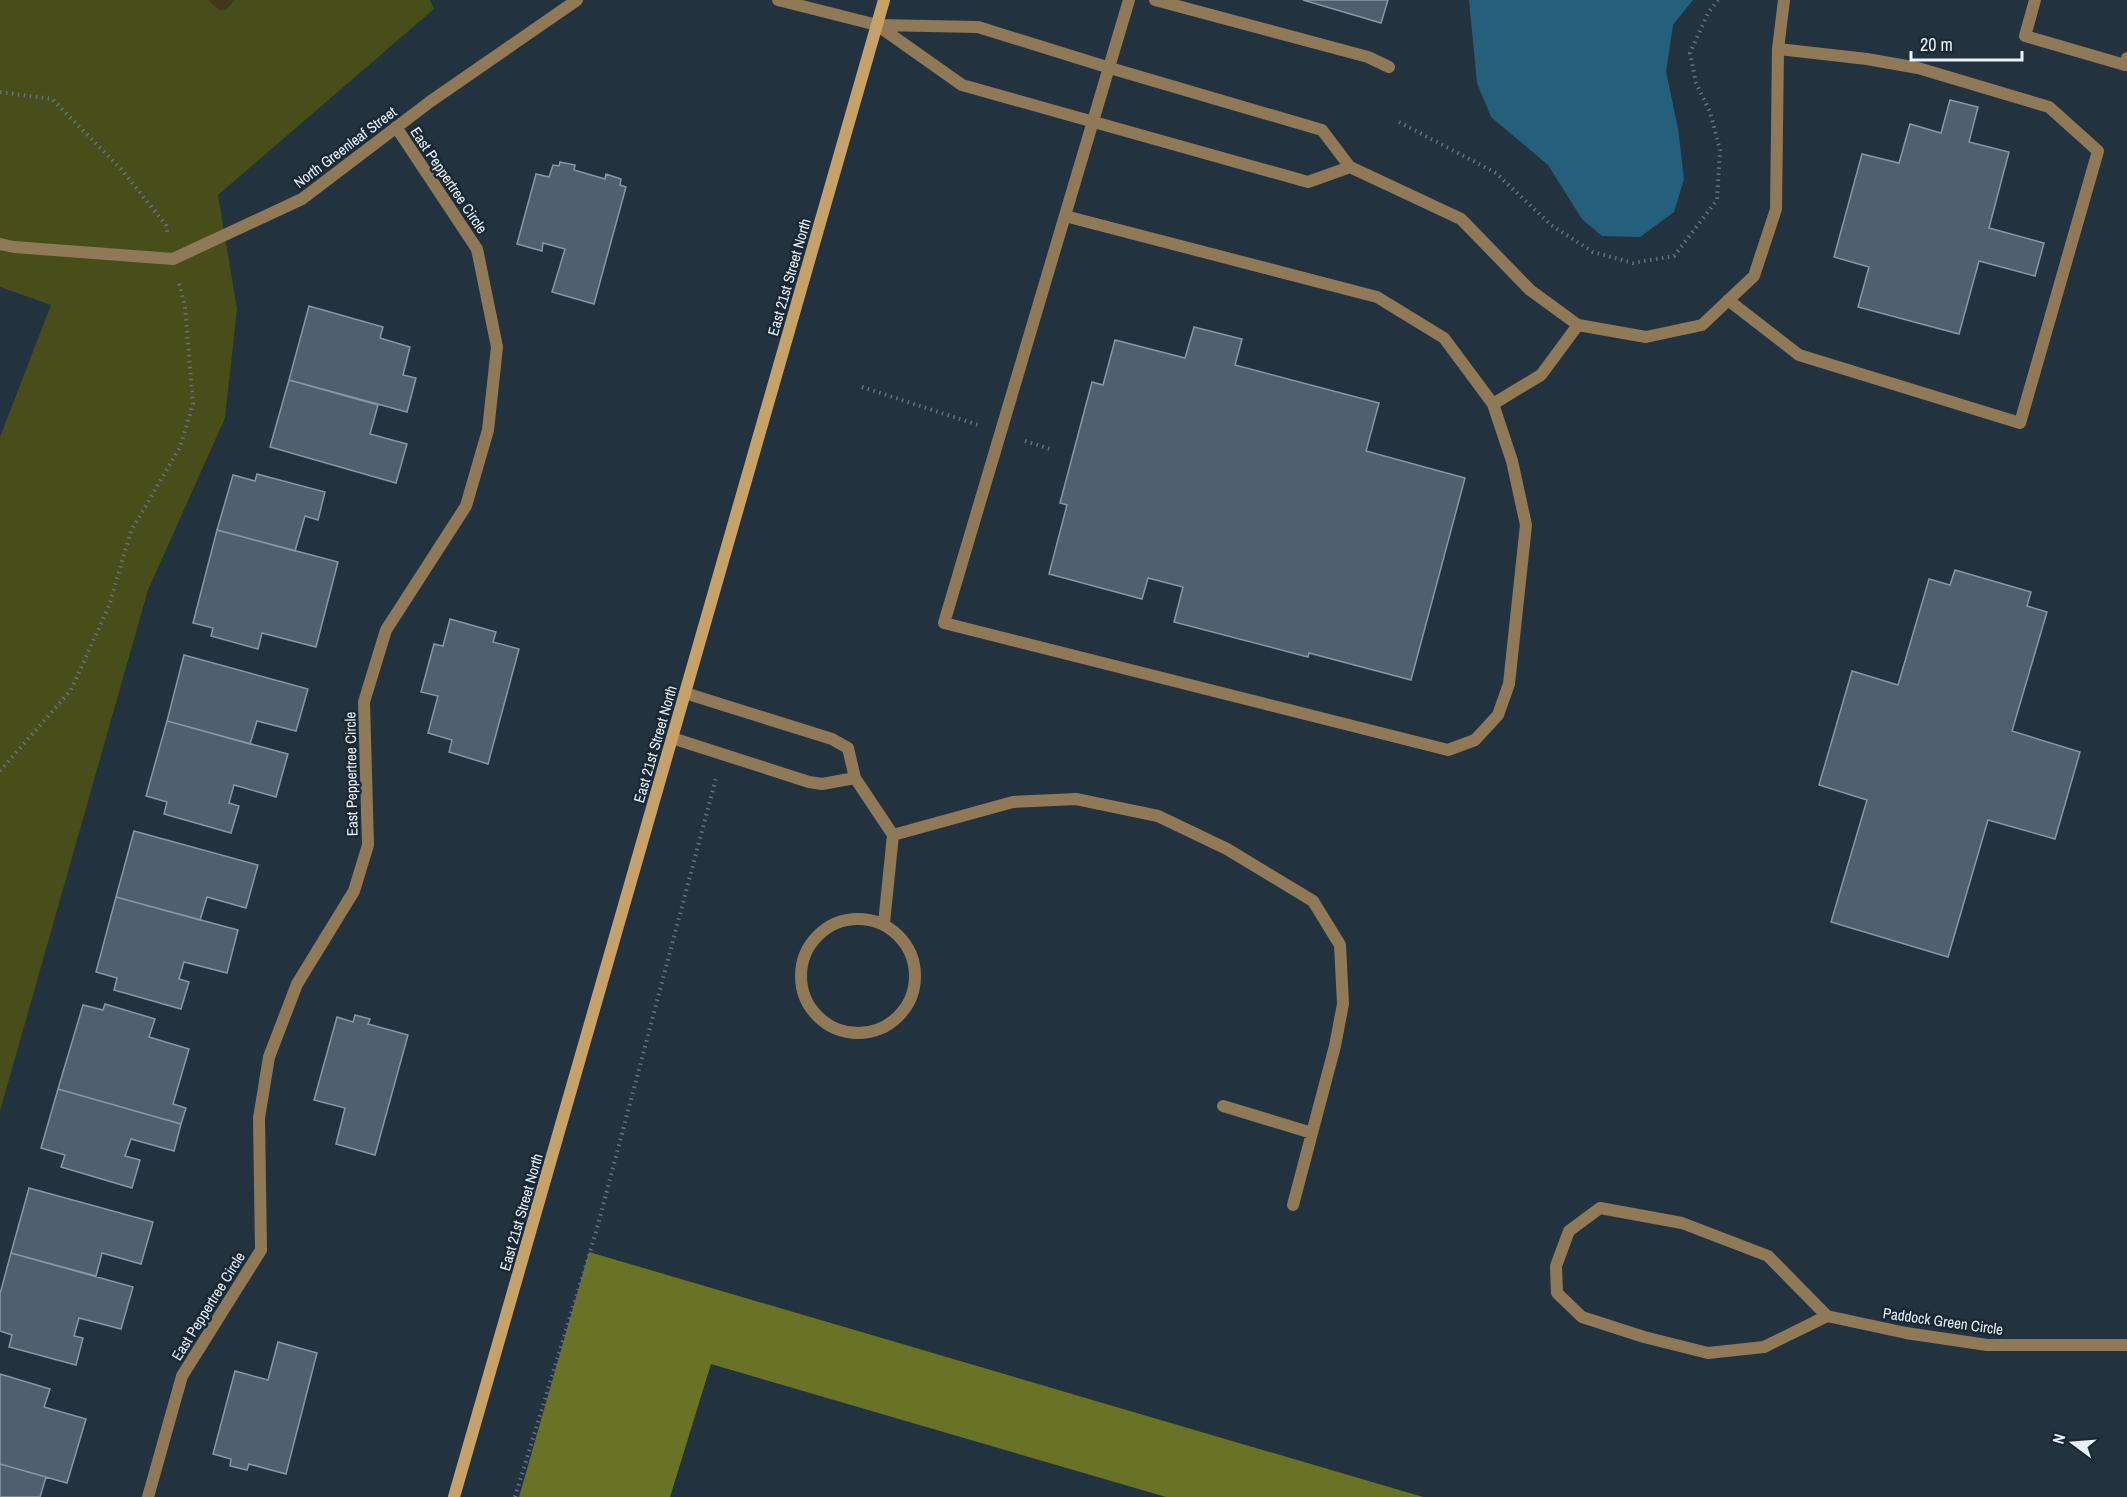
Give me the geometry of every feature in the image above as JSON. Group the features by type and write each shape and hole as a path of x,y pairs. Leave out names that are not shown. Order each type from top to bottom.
{"main road":[{"name":"East 21st Street North","path":"454,1497 884,0"}],"street":[{"name":"North Greenleaf Street","path":"0,244 173,259 302,198 430,101 577,0"},
{"path":"778,0 877,25 978,27 1322,130 1350,167 1461,219 1530,290 1578,325 1646,338 1702,325 1754,276 1776,209 1778,50 1784,0"},
{"path":"1065,216 1377,297 1444,338 1493,404 1512,461 1526,525 1509,684 1498,715 1475,740 1448,750 944,623 1129,0"},
{"path":"1155,0 1368,57 1389,67"},
{"path":"2035,0 2025,36 2125,64 2127,58"},
{"path":"877,25 963,85 1308,182 1350,167"},
{"path":"1728,300 1799,355 2020,423 2098,151 2049,107 1918,68 1867,58 1778,50"},
{"name":"East Peppertree Circle","path":"148,1497 182,1376 261,1250 259,1118 269,1057 297,984 354,891 368,844 364,702 386,630 466,506 488,430 497,347 477,249 396,127"},
{"path":"1493,404 1541,375 1578,325"},
{"path":"685,693 832,739 849,748 855,778 892,835 884,923"},
{"path":"672,738 822,784 855,778"},
{"path":"892,835 1013,802 1076,800 1158,816 1227,849 1312,902 1340,945 1343,1004 1335,1046 1293,1205"},
{"path":"865,918 884,923 902,938 912,955 916,975 913,995 903,1013 888,1026 867,1033 847,1033 828,1025 812,1012 803,994 800,975 803,959 812,941 826,927 845,919 865,918"},
{"path":"1223,1106 1312,1133"},
{"path":"1600,1208 1682,1223 1768,1256 1827,1316 1764,1347 1708,1353 1644,1337 1582,1317 1557,1293 1556,1266 1569,1231 1600,1208"},
{"name":"Paddock Green Circle","path":"1827,1316 1906,1333 1987,1345 2127,1345"}],"path":[{"path":"1399,122 1497,173 1551,225 1593,252 1633,262 1674,255 1717,200 1720,150 1710,112 1696,83 1690,53 1708,13 1718,0"},
{"path":"0,92 52,99 121,168 166,225 185,307 193,404 180,447 131,531 109,606 70,690 0,771"},
{"path":"862,387 1050,449"},
{"path":"515,1497 597,1232 723,754"}],"green space":[{"path":"0,0 430,0 434,9 218,195 237,309 225,418 148,590 0,1111 0,437 51,305 0,287"},
{"path":"589,1252 1423,1497 1166,1497 711,1364 670,1497 519,1497"}],"sand":[{"path":"208,0 235,0 226,10 219,10"}],"water":[{"path":"1469,0 1693,0 1673,25 1666,72 1678,128 1684,179 1674,212 1640,237 1602,236 1582,219 1548,165 1491,117 1477,83"}],"building":[{"path":"1303,0 1388,0 1381,23"},
{"path":"1950,100 1978,107 1969,142 2009,152 1989,228 2044,243 2035,276 1979,261 1959,334 1858,307 1869,267 1834,257 1862,154 1899,163 1910,124 1941,133"},
{"path":"560,162 575,165 574,170 605,179 606,174 621,179 620,185 626,187 594,304 552,292 565,249 543,243 542,251 517,244 536,174 549,177 553,165 559,166"},
{"path":"309,306 383,327 380,338 410,347 403,375 416,378 407,412 289,380"},
{"path":"1194,327 1242,339 1235,365 1379,403 1366,451 1465,478 1411,680 1309,653 1308,657 1174,622 1183,587 1148,578 1142,599 1049,574 1067,505 1060,503 1092,382 1103,385 1115,340 1185,358"},
{"path":"289,380 378,405 370,434 407,444 396,483 270,447"},
{"path":"257,474 325,492 318,520 305,516 295,551 217,530 233,475 255,481"},
{"path":"217,530 338,562 316,647 262,633 258,649 211,636 213,628 193,623"},
{"path":"1955,570 2031,592 2027,606 2047,612 2012,731 2080,752 2055,839 1988,820 1948,957 1831,922 1867,800 1819,785 1852,671 1898,685 1929,579 1950,585"},
{"path":"450,619 496,632 493,642 519,649 488,764 449,752 452,740 428,733 438,696 421,692 434,644 443,646"},
{"path":"184,655 308,689 296,731 257,721 250,744 167,721"},
{"path":"167,721 288,754 276,797 234,785 229,803 239,806 231,833 164,814 167,802 146,796"},
{"path":"134,831 258,865 246,908 207,897 200,920 116,897"},
{"path":"116,897 238,930 227,973 184,962 179,979 189,982 181,1009 114,990 117,978 96,972"},
{"path":"105,1004 155,1019 149,1037 189,1049 173,1104 186,1108 181,1124 58,1089 83,1005 103,1010"},
{"path":"355,1015 370,1019 368,1024 408,1035 375,1155 336,1144 345,1108 314,1100 337,1017 353,1022"},
{"path":"58,1089 181,1124 174,1151 131,1139 125,1156 140,1160 132,1188 61,1167 65,1155 41,1148"},
{"path":"29,1188 153,1222 141,1264 102,1253 96,1276 11,1253"},
{"path":"11,1253 133,1287 121,1329 79,1318 74,1336 83,1338 76,1365 9,1347 12,1335 0,1331 0,1294"},
{"path":"278,1342 317,1353 286,1474 249,1464 247,1470 230,1466 231,1459 213,1454 235,1371 268,1380"},
{"path":"0,1374 50,1389 44,1407 86,1419 67,1483 0,1464"},
{"path":"0,1464 46,1477 40,1497 0,1497"}]}
